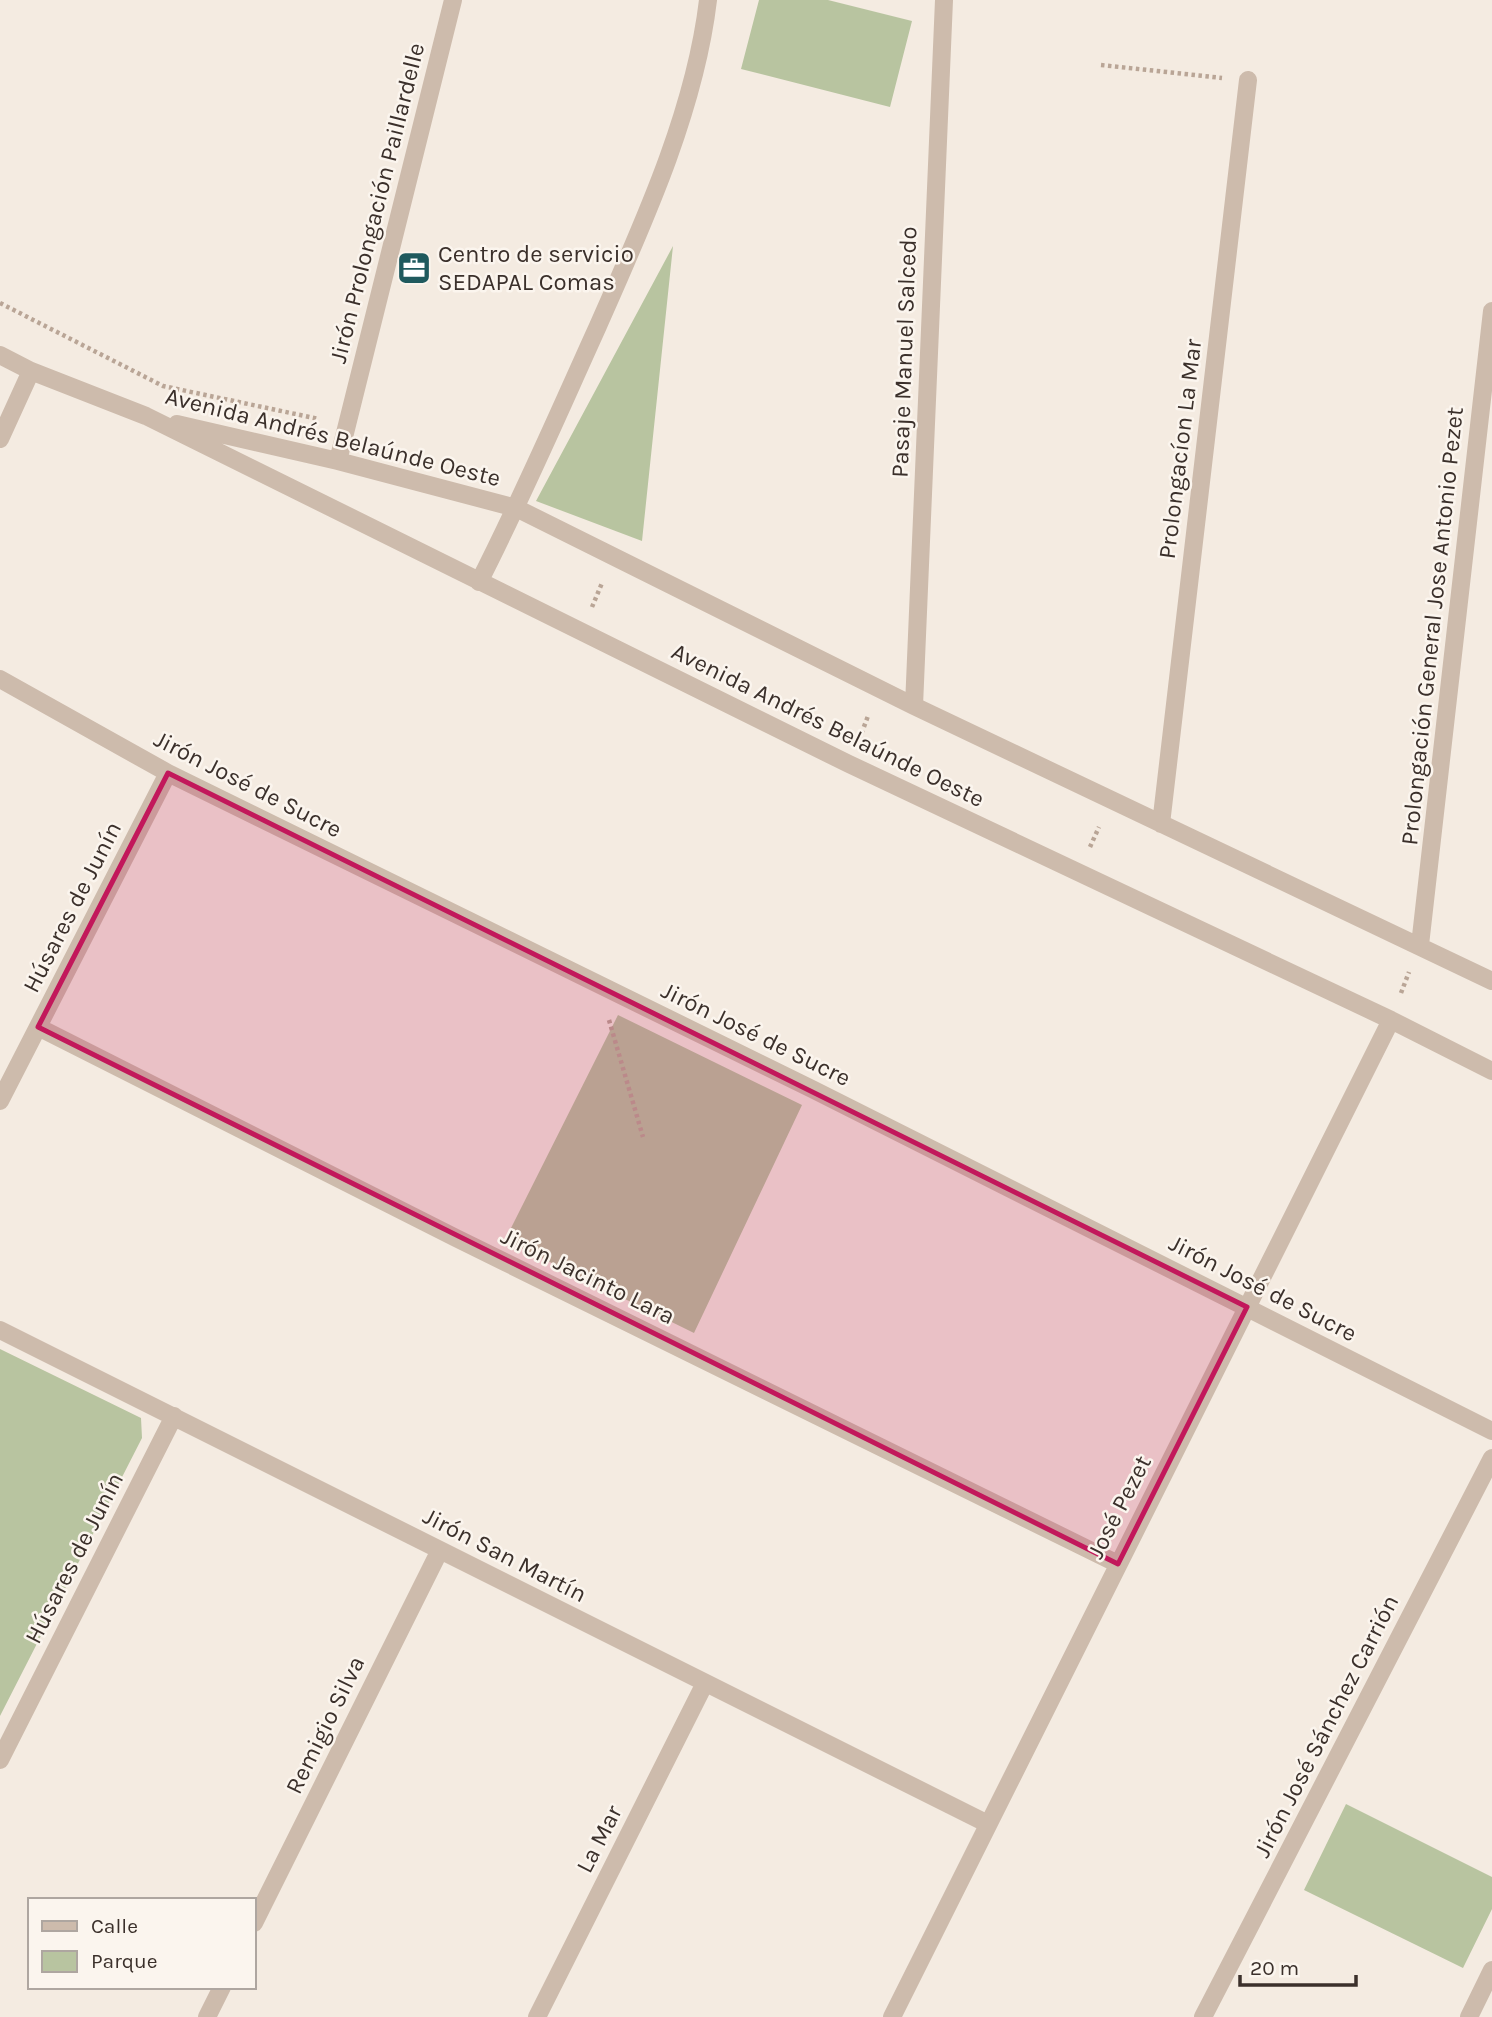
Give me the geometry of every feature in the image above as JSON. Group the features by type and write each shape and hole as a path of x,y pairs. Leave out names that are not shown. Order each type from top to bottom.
{"street":[{"name":"Jirón Prolongación Paillardelle","path":"338,461 453,0"},
{"path":"480,582 628,258 681,120 705,33 708,0"},
{"name":"Pasaje Manuel Salcedo","path":"914,706 944,0"},
{"name":"Prolongacíon La Mar","path":"1161,824 1248,80"},
{"name":"Prolongación General Jose Antonio Pezet","path":"1420,945 1492,311"},
{"name":"Avenida Andrés Belaúnde Oeste","path":"0,355 31,371 146,416 849,764 1391,1020 1492,1071"},
{"path":"0,439 31,371"},
{"name":"Avenida Andrés Belaúnde Oeste","path":"146,416 338,461 516,508 914,706 1492,981"},
{"name":"Jirón José de Sucre","path":"0,679 168,773 825,1095 1492,1431"},
{"name":"Húsares de Junín","path":"0,1101 168,773"},
{"name":"José Pezet","path":"892,2017 1391,1020"},
{"name":"Jirón Jacinto Lara","path":"38,1027 456,1238 1118,1564"},
{"name":"Jirón San Martín","path":"0,1330 988,1824"},
{"name":"Húsares de Junín","path":"0,1760 174,1416"},
{"name":"Jirón José Sánchez Carrión","path":"1203,2017 1492,1458"},
{"name":"Remigio Silva","path":"256,1919 440,1550"},
{"name":"La Mar","path":"537,2017 705,1683"},
{"path":"1469,2017 1492,1970"},
{"path":"207,2017 221,1989"}],"path":[{"path":"1101,65 1248,80"},
{"path":"0,303 163,386 348,422"},
{"path":"582,632 613,556"},
{"path":"849,764 879,689"},
{"path":"1079,873 1111,800"},
{"path":"1391,1020 1420,945"},
{"path":"599,984 643,1137"}],"highlighted area":[{"path":"168,773 1247,1307 1118,1564 38,1027"}],"green space":[{"path":"759,0 828,0 912,21 890,107 741,69"},
{"path":"673,246 642,541 536,501"},
{"path":"618,1015 802,1105 694,1333 505,1240"},
{"path":"0,1349 141,1418 142,1438 0,1716"},
{"path":"1346,1804 1492,1877 1492,1909 1463,1968 1304,1890"}],"place":[{"name":"Centro de servicio SEDAPAL Comas","path":"414,268"}]}
